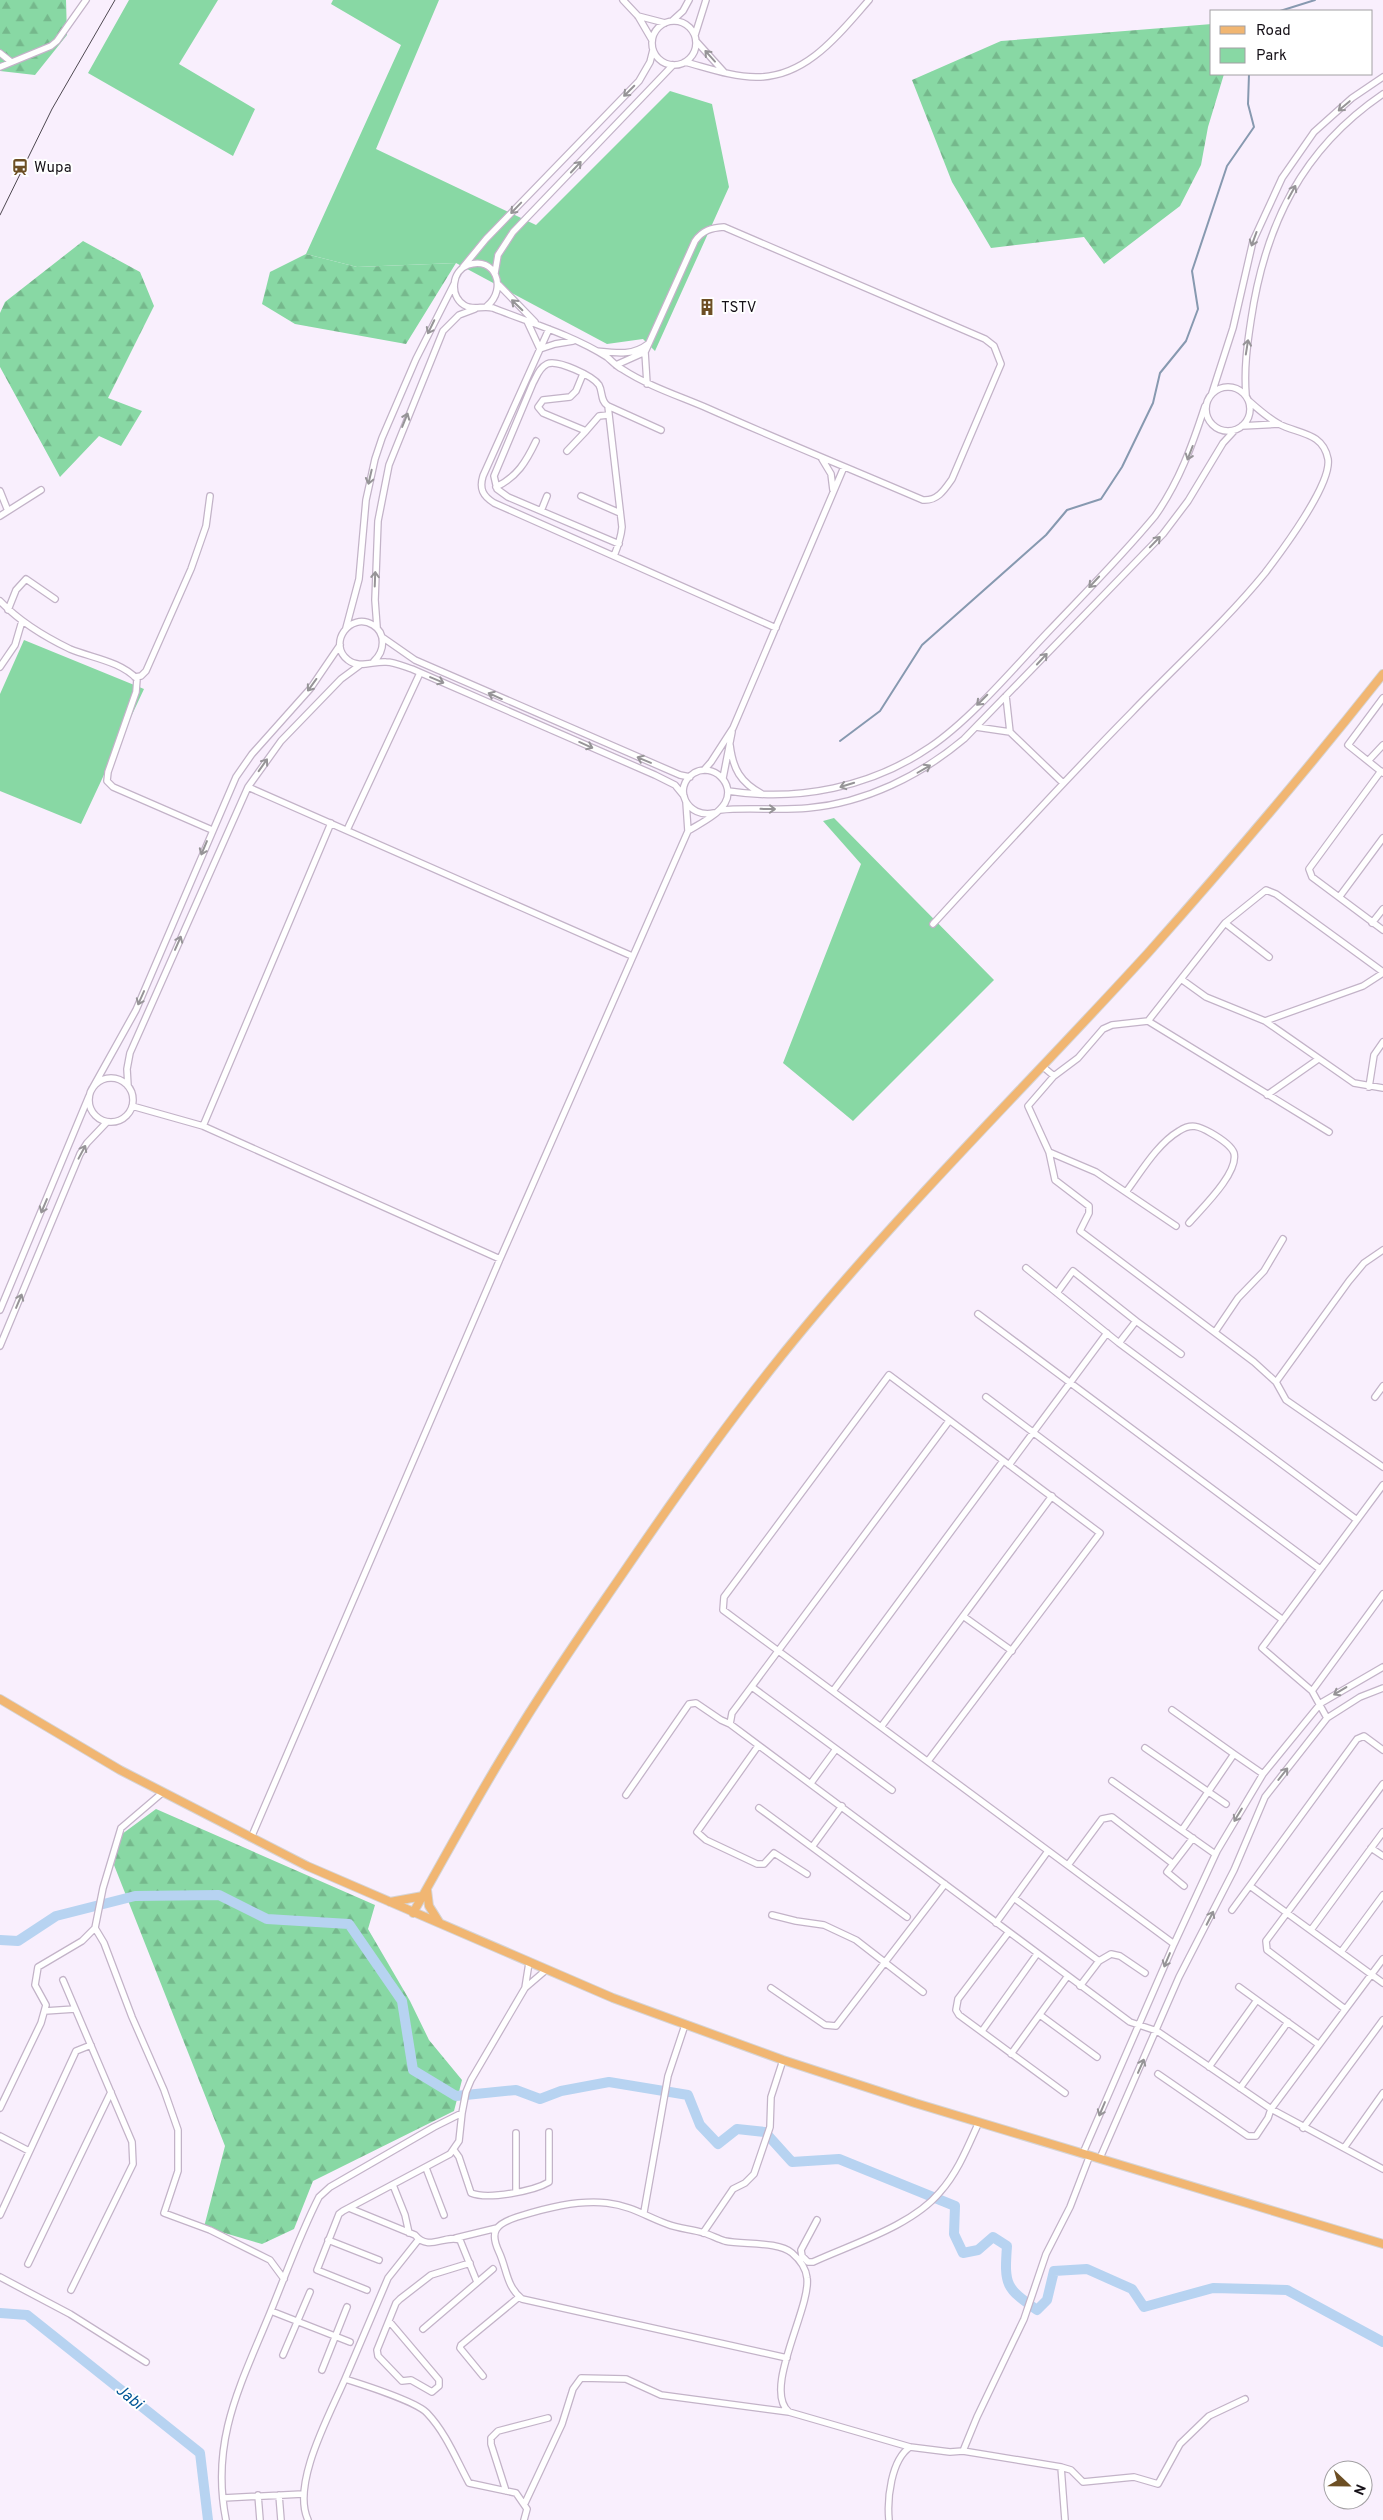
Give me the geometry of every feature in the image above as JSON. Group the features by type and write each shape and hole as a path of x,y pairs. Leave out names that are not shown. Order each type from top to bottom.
{"main road":[{"path":"413,1913 510,1743 558,1668 652,1530 733,1418 805,1328 894,1225 1147,954 1240,848 1296,783 1383,674"},
{"path":"0,1699 162,1793 251,1838 442,1926 546,1970 685,2025 783,2060 980,2122 1383,2244"},
{"path":"427,1888 432,1914 442,1926"},
{"path":"388,1902 422,1896"}],"street":[{"path":"0,67 10,61 51,46 57,41 86,0"},
{"path":"623,0 638,16 652,40"},
{"path":"672,21 683,11 689,0"},
{"path":"685,62 694,53 706,0"},
{"path":"653,50 660,61 673,65 685,62 724,72 755,77 771,77 788,72 808,61 839,34 869,0"},
{"path":"638,16 686,24 724,72"},
{"path":"360,665 348,660 342,653 340,645 341,636 346,628 359,579 366,500 375,460 382,438 416,359 460,270 486,240 640,80 650,62 654,33 665,22"},
{"path":"0,53 10,61"},
{"path":"495,273 498,255 512,232 673,65"},
{"path":"728,791 764,795 825,790 872,777 906,763 956,727 1018,664 1155,516 1187,461 1233,328 1253,241 1282,178 1314,132 1352,98 1383,77"},
{"path":"1242,426 1249,415 1244,368 1255,294 1262,264 1275,225 1296,184 1320,150 1361,109 1383,94"},
{"path":"487,306 537,324 594,350 647,384 923,500 929,500 942,493 952,479 999,372 999,356 994,346 985,339 724,227 710,228 695,241 650,342 646,352 647,384"},
{"path":"460,270 468,265 478,263 488,266 495,273 499,285 537,324"},
{"path":"454,284 454,291 462,303 475,308"},
{"path":"499,285 493,301 487,306 475,308 459,315 443,331 389,465 378,521 375,600 377,627 382,637 396,649 415,660 680,775 690,776 704,770 712,762 733,728 844,467"},
{"path":"526,321 540,350"},
{"path":"549,329 483,476 480,484 482,493 494,503 776,628"},
{"path":"540,350 555,344 574,341"},
{"path":"594,350 631,352 650,342"},
{"path":"616,365 646,352"},
{"path":"619,544 502,494 496,487 494,476 539,371 549,363 557,363 592,377 600,387 601,397 608,406 661,430"},
{"path":"583,374 576,391 570,397 543,400 538,407 543,413 586,432"},
{"path":"933,924 1063,783 1264,573 1309,508 1323,483 1328,466 1328,457 1324,447 1316,438 1279,424 1233,387 1225,386 1212,393"},
{"path":"608,406 622,527 619,544 614,556"},
{"path":"1205,406 1209,421 1214,426 1220,430 1235,430"},
{"path":"567,451 586,432 598,416 608,415"},
{"path":"89,1096 91,1110 95,1116 107,1122 120,1121 130,1112 133,1099 128,1086 127,1070 130,1053 248,787 281,741 341,678 360,665 374,661 389,662 420,672 675,785 695,812 701,814 717,811 809,808 872,793 908,778 939,760 976,727 1162,534 1188,501 1222,443 1235,430 1242,426 1279,424"},
{"path":"496,487 508,482 520,471 536,441"},
{"path":"822,459 831,474 833,491"},
{"path":"0,516 41,490"},
{"path":"0,491 8,511"},
{"path":"135,677 141,676 146,671 183,590 206,526 210,496"},
{"path":"541,511 547,496"},
{"path":"581,496 620,513"},
{"path":"8,610 16,590 26,579 55,599"},
{"path":"0,601 22,621 70,648 97,657 127,671 137,679 136,692 108,772 107,781 113,787 212,830"},
{"path":"0,667 15,645 22,621"},
{"path":"346,628 357,622 366,622 377,627"},
{"path":"374,661 382,650 382,637"},
{"path":"0,1310 92,1088 134,1015 236,777 252,754 310,689 340,645"},
{"path":"347,830 420,672"},
{"path":"1006,696 1010,732"},
{"path":"1383,698 1348,743 1349,748 1382,772 1309,869 1312,877 1340,896 1383,930"},
{"path":"976,727 1010,732 1063,783"},
{"path":"688,831 717,811 727,798 728,791 723,778 733,728"},
{"path":"1368,761 1383,745"},
{"path":"730,746 732,763 740,778 764,795"},
{"path":"704,770 711,770 723,778"},
{"path":"251,1838 500,1259 688,831 685,799 686,782 690,776"},
{"path":"248,787 632,956"},
{"path":"203,1126 331,823"},
{"path":"1340,896 1383,838"},
{"path":"1148,1021 1225,923 1262,892 1271,891 1383,972 1363,986 1265,1022"},
{"path":"1372,923 1383,909"},
{"path":"1225,923 1269,957"},
{"path":"1181,979 1206,997 1265,1022 1354,1083 1383,1088"},
{"path":"1330,1132 1148,1021 1112,1025 1103,1029 1078,1058 1054,1076 1028,1106 1049,1152 1054,1180 1089,1206 1080,1232 1215,1332 1276,1382 1286,1400 1383,1467"},
{"path":"1369,1087 1374,1055 1383,1042"},
{"path":"1267,1095 1318,1060"},
{"path":"1042,1066 1054,1076"},
{"path":"92,1088 106,1079 114,1078 128,1086"},
{"path":"132,1106 203,1126 500,1259"},
{"path":"0,1346 80,1154 87,1143 107,1122"},
{"path":"1126,1192 1170,1137 1191,1125 1200,1126 1230,1146 1234,1152 1234,1159 1225,1180 1189,1223"},
{"path":"1049,1152 1084,1166 1176,1226"},
{"path":"1215,1332 1238,1298 1264,1271 1282,1238"},
{"path":"1276,1382 1354,1275 1372,1256 1383,1250"},
{"path":"1026,1268 1119,1343 1357,1520"},
{"path":"1057,1293 1073,1271 1181,1354"},
{"path":"978,1314 1320,1569"},
{"path":"1119,1343 1136,1321"},
{"path":"1009,1465 1107,1333"},
{"path":"928,1761 1100,1532 889,1375 724,1597 723,1610 1174,1944"},
{"path":"1375,1397 1383,1386"},
{"path":"986,1397 1283,1620"},
{"path":"730,1724 732,1713 949,1421"},
{"path":"833,1691 1003,1460"},
{"path":"1327,1718 1321,1703 1312,1690 1262,1648 1383,1485"},
{"path":"881,1726 1052,1496"},
{"path":"1312,1690 1383,1594"},
{"path":"963,1616 1012,1651"},
{"path":"963,2451 1024,2318 1046,2254 1070,2207 1087,2154 1139,2023 1215,1854 1263,1774 1321,1703 1383,1667"},
{"path":"752,1687 892,1790"},
{"path":"1100,2158 1179,1977 1234,1870 1265,1797 1327,1718 1360,1697 1383,1688"},
{"path":"626,1795 689,1704 696,1703 730,1724 811,1783 1008,1933 1130,2022 1139,2023 1157,2031 1271,2110 1383,2169"},
{"path":"1172,1710 1263,1774"},
{"path":"1232,1910 1357,1740 1364,1736 1383,1750"},
{"path":"758,1746 697,1832 706,1840 760,1866 771,1854 777,1854 807,1874"},
{"path":"1145,1748 1226,1804"},
{"path":"811,1783 836,1749"},
{"path":"1182,1830 1234,1754"},
{"path":"1112,1781 1215,1854"},
{"path":"1345,2009 1267,1950 1266,1941 1383,1784"},
{"path":"0,2108 45,2011 46,2005 35,1985 38,1967 82,1941 95,1926 103,1888 121,1828 162,1793"},
{"path":"812,1847 842,1806"},
{"path":"759,1808 907,1917"},
{"path":"1068,1865 1102,1819 1107,1816 1112,1817 1172,1863"},
{"path":"1311,1930 1383,1832"},
{"path":"1184,1886 1168,1875 1167,1872 1192,1838"},
{"path":"1371,1848 1383,1856"},
{"path":"996,1923 1048,1851"},
{"path":"771,1988 825,2025 836,2026 945,1884"},
{"path":"1250,1886 1383,1983"},
{"path":"1341,1952 1383,1895"},
{"path":"1014,1898 1099,1960"},
{"path":"772,1915 831,1928 856,1940 882,1958 885,1964 923,1992"},
{"path":"95,1926 104,1943 132,2017 164,2090 178,2130 178,2171 164,2214 210,2230 270,2260 284,2280"},
{"path":"1008,1933 956,2005 959,2015 1065,2093"},
{"path":"982,2031 1037,1954"},
{"path":"1080,1986 1099,1960 1106,1955 1116,1954 1145,1973"},
{"path":"1158,2074 1248,2136 1256,2136 1271,2110 1318,2044 1383,1959"},
{"path":"525,1988 529,1963"},
{"path":"367,2290 318,2272 317,2267 339,2214 444,2159 454,2150 459,2141 466,2092 525,1988 546,1970"},
{"path":"1011,2054 1067,1977"},
{"path":"63,1980 132,2142 133,2164 71,2290"},
{"path":"1239,1987 1318,2044"},
{"path":"1210,2067 1258,2000"},
{"path":"45,2011 75,2009"},
{"path":"1040,2015 1097,2057"},
{"path":"1303,2128 1383,2020"},
{"path":"1240,2088 1288,2022"},
{"path":"644,2212 668,2076 685,2025"},
{"path":"0,2215 76,2051 91,2045"},
{"path":"703,2232 733,2189 745,2183 754,2174 770,2126 771,2097 783,2060"},
{"path":"28,2264 111,2092"},
{"path":"1344,2148 1382,2096"},
{"path":"226,2520 222,2498 221,2472 227,2425 237,2389 314,2206 324,2191 463,2110"},
{"path":"818,2220 801,2250 802,2256 808,2262 813,2262 894,2226 928,2205 940,2193 956,2169 980,2122"},
{"path":"454,2150 460,2157 472,2193 493,2196 549,2182 549,2132"},
{"path":"516,2133 516,2191"},
{"path":"0,2136 29,2151"},
{"path":"426,2168 444,2215"},
{"path":"393,2185 405,2215 409,2233"},
{"path":"349,2208 428,2243 497,2228 509,2220 547,2208 582,2203 609,2203 644,2212 668,2225 703,2232 740,2244 778,2247 790,2251 798,2258 807,2277 807,2285 787,2358 780,2399 784,2408 789,2412"},
{"path":"497,2228 494,2241 502,2259 509,2285 519,2297 539,2304 561,2306 787,2358"},
{"path":"456,2238 462,2244 477,2282"},
{"path":"308,2520 303,2506 303,2494 318,2444 388,2278 418,2239"},
{"path":"328,2240 379,2260"},
{"path":"389,2321 440,2380 439,2386 432,2392 411,2380 402,2381 378,2356 377,2350 389,2321 400,2299 431,2275 470,2263"},
{"path":"422,2329 492,2268"},
{"path":"0,2277 70,2314 146,2362"},
{"path":"283,2354 310,2292"},
{"path":"483,2376 460,2348 461,2345 519,2297"},
{"path":"322,2370 347,2307"},
{"path":"271,2311 350,2342"},
{"path":"525,2503 562,2424 573,2389 581,2378 626,2379 661,2395 789,2412 910,2447 950,2452 963,2451 1061,2467 1071,2470 1083,2482 1134,2477 1158,2484 1180,2444 1209,2416 1246,2399"},
{"path":"345,2379 373,2387 426,2412 443,2433 468,2483 516,2493 525,2503 527,2509 524,2520"},
{"path":"506,2491 490,2444 491,2438 498,2431 548,2418"},
{"path":"888,2520 888,2507 897,2467 904,2451 910,2447"},
{"path":"1061,2467 1065,2520"},
{"path":"222,2498 303,2494"},
{"path":"258,2495 260,2520"},
{"path":"279,2495 281,2520"}],"green space":[{"path":"0,0 66,0 67,35 35,75 0,71"},
{"path":"129,0 218,0 179,64 255,109 233,156 88,73"},
{"path":"333,0 439,0 376,149 536,225 670,91 712,104 729,187 655,351 643,339 607,344 456,263 357,267 306,254 401,45 331,4"},
{"path":"1210,24 1210,75 1224,75 1208,127 1201,165 1180,206 1104,264 1084,237 991,248 952,182 912,80 1001,41"},
{"path":"83,241 140,272 154,306 108,398 142,411 121,446 99,436 60,477 0,367 0,313 5,302"},
{"path":"306,254 357,267 456,263 406,344 295,324 262,304 270,272"},
{"path":"24,640 144,689 81,824 0,791 0,694"},
{"path":"834,818 994,980 853,1121 783,1063 861,864 823,821"},
{"path":"156,1809 375,1905 368,1929 410,2001 429,2040 462,2080 454,2111 313,2181 294,2229 262,2244 204,2227 225,2146 114,1865 118,1837"}],"waterway":[{"path":"1283,10 1315,0"},
{"path":"840,741 880,711 922,645 1046,535 1067,510 1101,499 1122,467 1153,403 1160,373 1186,341 1198,309 1192,271 1227,166 1254,127 1248,104 1249,75"},
{"path":"0,1940 18,1941 56,1916 135,1896 219,1895 267,1919 349,1924 402,2001 413,2070 456,2096 516,2090 540,2099 561,2091 609,2082 688,2095 700,2125 718,2144 737,2129 765,2132 792,2162 839,2159 955,2206 954,2234 963,2253 978,2250 993,2237 1007,2246 1006,2270 1009,2285 1013,2291 1037,2310 1047,2300 1054,2271 1087,2269 1132,2289 1144,2307 1213,2288 1287,2290 1383,2342"},
{"name":"Jabi","path":"0,2313 27,2315 200,2453 208,2520"}],"tram line":[{"path":"0,215 52,109 115,0"}],"place":[{"name":"Wupa","path":"20,167"},
{"name":"TSTV","path":"707,307"}]}
